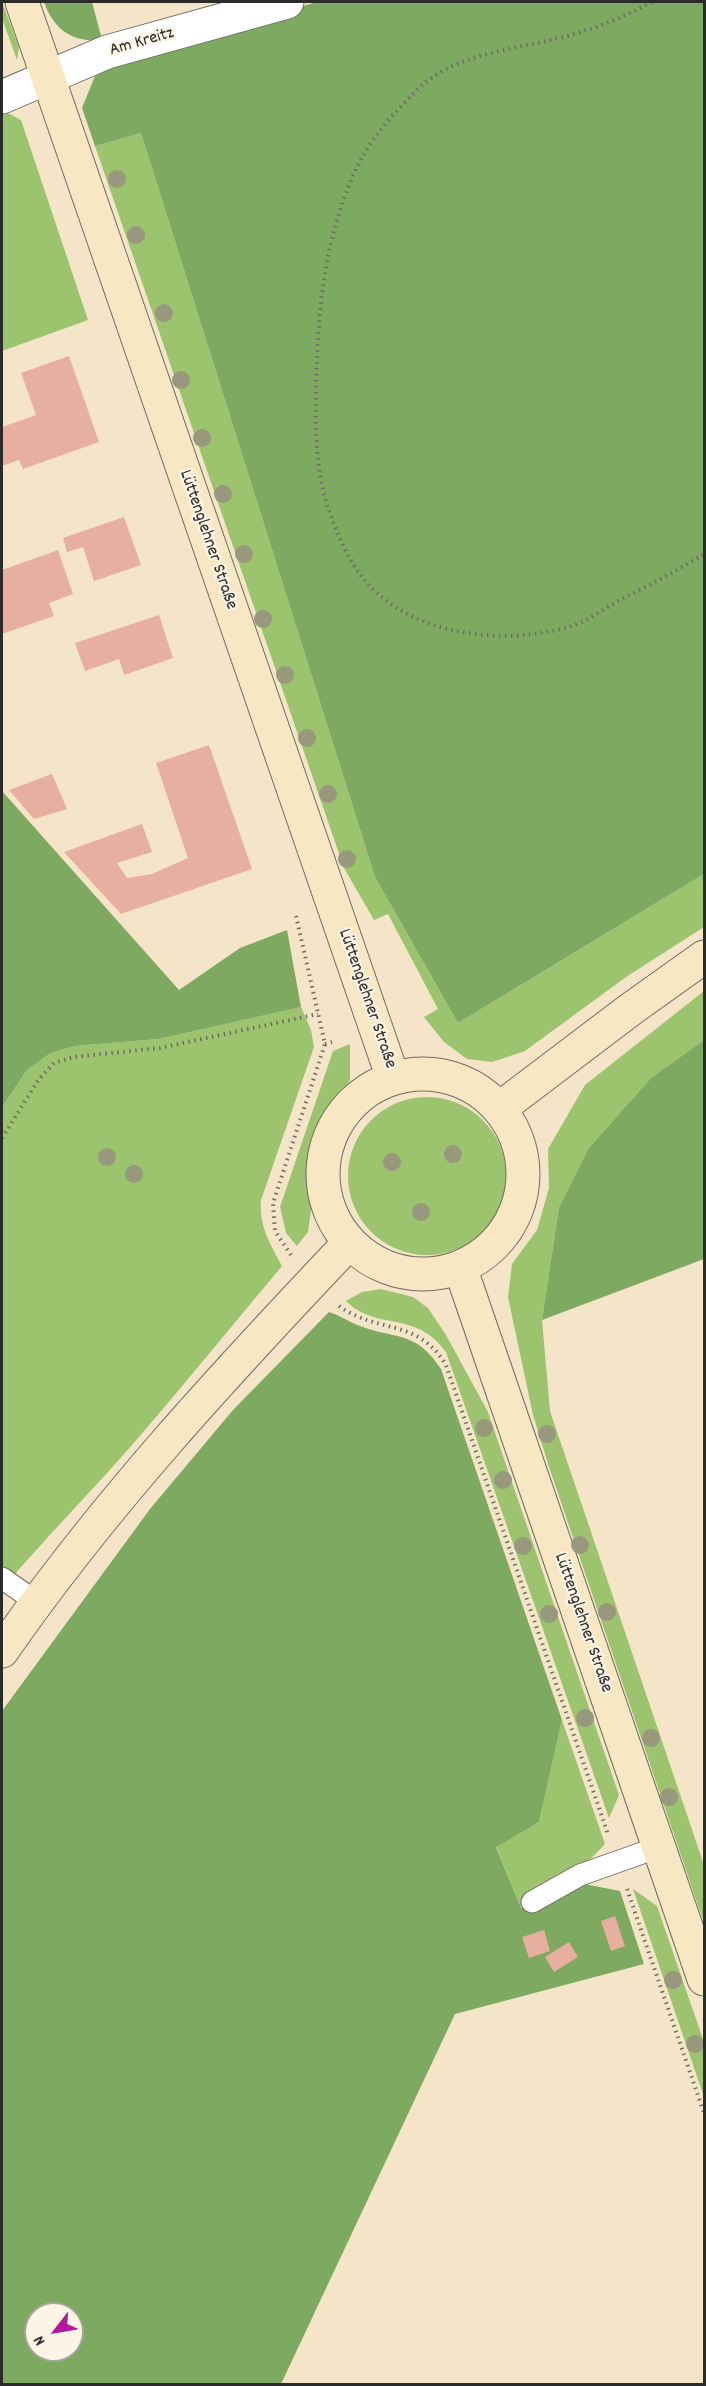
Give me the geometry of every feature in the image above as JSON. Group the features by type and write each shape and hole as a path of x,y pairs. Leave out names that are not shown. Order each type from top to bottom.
{"main road":[{"name":"Lüttenglehner Straße","path":"22,2 393,1078"},
{"path":"500,1109 705,957"},
{"path":"430,1074 450,1077 485,1095 500,1109 511,1125 522,1163 520,1201 503,1234 491,1248 460,1267 420,1274 399,1271 379,1264 349,1243 328,1209 323,1190 325,1150 331,1132 355,1099 393,1078 430,1074"},
{"path":"2,1651 36,1602 166,1442 349,1243"},
{"name":"Lüttenglehner Straße","path":"460,1267 705,1979"}],"street":[{"name":"Am Kreitz","path":"2,98 107,52 287,2"}],"lane":[{"path":"2,1578 36,1602"},
{"path":"532,1902 580,1875 659,1847"}],"path":[{"path":"652,2 615,22 558,39 469,58 440,72 417,89 366,150 349,182 333,233 318,324 316,388 321,476 329,510 360,574 392,604 432,624 464,634 517,636 574,625 705,554"},
{"path":"296,912 325,1044 273,1203 276,1231 286,1250 348,1312 361,1319 416,1334 428,1340 446,1365 705,2113"},
{"path":"2,1138 39,1078 54,1063 74,1057 160,1048 318,1014"},
{"path":"325,1044 332,1042"}],"green space":[{"path":"2,2 19,47 17,60 2,18"},
{"path":"44,2 92,2 102,40 82,39 66,33 53,20"},
{"path":"317,2 704,2 704,874 458,1023 375,877 141,133 95,146 82,108 95,76 156,49"},
{"path":"2,110 21,120 88,320 2,351"},
{"path":"141,133 375,877 458,1023 704,874 704,927 626,977 525,1051 492,1062 467,1059 444,1042 424,1017 438,1009 388,914 374,920 344,868 95,146"},
{"path":"2,791 179,990 240,948 287,930 301,1007 159,1039 75,1046 50,1053 27,1070 2,1107"},
{"path":"704,991 704,1040 651,1078 588,1149 559,1207 542,1320 550,1411 704,1865 704,1923 549,1467 533,1415 508,1297 512,1264 537,1230 549,1188 548,1149 585,1085"},
{"path":"301,1007 311,1030 314,1047 261,1200 264,1227 282,1266 139,1437 2,1589 2,1107 27,1070 49,1053 75,1046 159,1039"},
{"path":"704,1040 704,1259 542,1320 559,1207 588,1149 651,1078"},
{"path":"350,1044 350,1080 314,1135 309,1169 311,1210 308,1232 297,1246 286,1233 280,1207 333,1051"},
{"path":"427,1097 442,1098 457,1103 471,1110 483,1120 493,1132 500,1146 505,1161 505,1191 500,1206 493,1220 483,1232 471,1242 457,1249 442,1254 427,1255 412,1254 397,1249 383,1242 371,1232 361,1220 354,1206 349,1191 348,1176 349,1161 354,1146 361,1132 371,1120 383,1110 397,1103 412,1098"},
{"path":"381,1289 413,1297 428,1308 446,1335 488,1412 619,1795 609,1818 446,1352 422,1330 370,1316 346,1301 362,1292"},
{"path":"329,1312 369,1329 412,1341 422,1347 441,1369 562,1720 539,1822 496,1847 521,1908 579,1883 620,1891 644,1964 455,2014 281,2384 2,2384 2,1711 150,1509 233,1410"},
{"path":"562,1720 605,1844 578,1872 530,1897 521,1908 496,1846 539,1822"},
{"path":"633,1889 657,1906 704,2042 704,2097"}],"building":[{"path":"69,356 99,442 23,469 19,460 2,466 2,427 36,415 21,373"},
{"path":"124,517 141,565 94,581 83,547 67,552 63,538"},
{"path":"58,550 73,594 49,603 54,616 2,634 2,570"},
{"path":"159,615 173,658 124,675 119,659 85,671 75,643"},
{"path":"209,745 252,869 121,914 64,852 142,824 152,852 117,863 127,878 152,874 188,858 156,763"},
{"path":"52,774 67,809 34,819 9,790"},
{"path":"615,1916 625,1946 611,1951 601,1921"},
{"path":"544,1930 550,1951 529,1958 522,1937"},
{"path":"569,1942 578,1957 554,1972 545,1957"}]}
